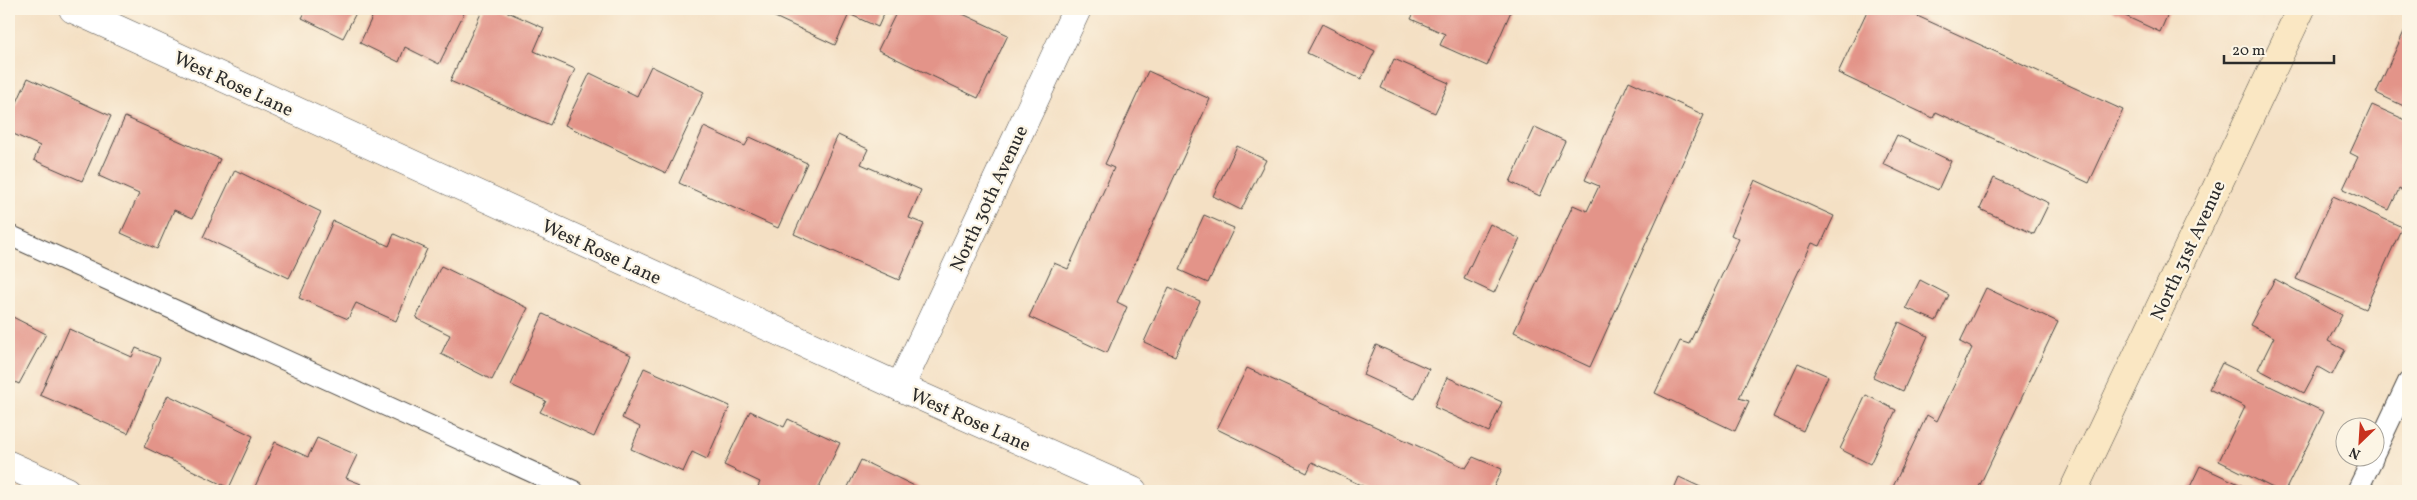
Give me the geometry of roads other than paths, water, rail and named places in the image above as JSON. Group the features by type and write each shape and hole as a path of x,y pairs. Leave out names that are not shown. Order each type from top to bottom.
{"street":[{"name":"West Rose Lane","path":"73,9 900,387 1133,491"},
{"name":"North 30th Avenue","path":"900,387 1077,9"},
{"name":"North 31st Avenue","path":"2073,491 2301,9"},
{"path":"9,465 66,491"}],"lane":[{"path":"9,235 574,491"},
{"path":"2384,433 2408,382"},
{"path":"2357,491 2368,468"}]}
